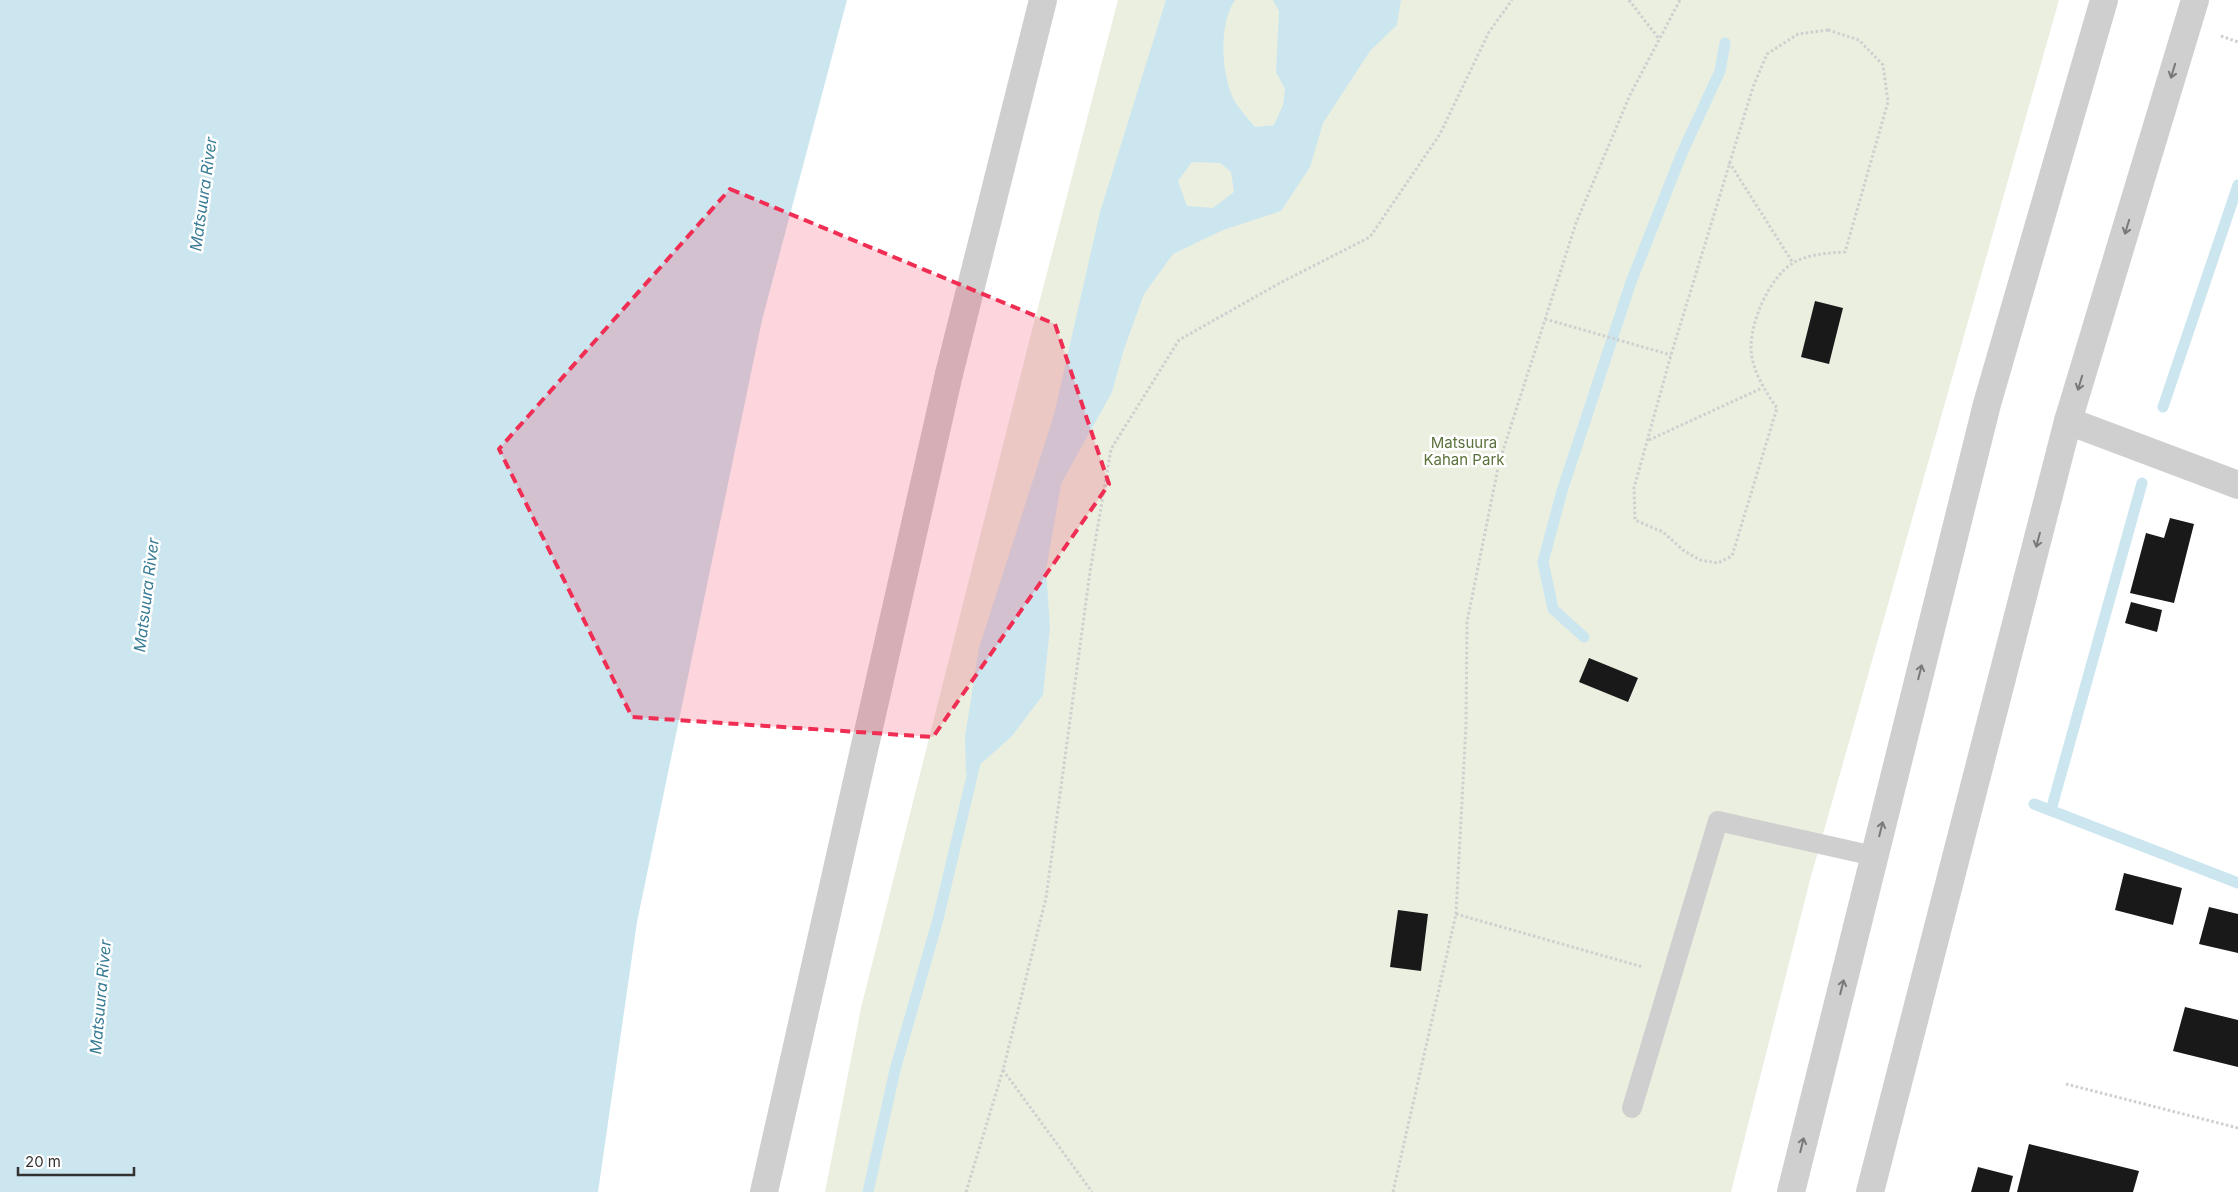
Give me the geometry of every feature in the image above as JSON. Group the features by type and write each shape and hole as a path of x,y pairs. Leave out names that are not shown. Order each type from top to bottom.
{"street":[{"path":"764,1192 948,374 1043,0"},
{"path":"1791,1192 1987,404 2104,0"},
{"path":"1870,1192 2068,421 2191,12"},
{"path":"2068,421 2238,484"}],"lane":[{"path":"1632,1108 1718,821 1874,856"}],"path":[{"path":"966,1192 1003,1070 1046,898 1090,572 1111,448 1179,340 1278,284 1370,237 1440,134 1489,32 1512,0"},
{"path":"1629,0 1659,39"},
{"path":"1393,1192 1456,914 1466,725 1467,622 1500,463 1576,223 1630,95 1680,0"},
{"path":"1828,30 1859,40 1883,65 1888,102 1845,252 1822,253 1793,263 1774,280 1757,312 1751,350 1762,388 1777,408 1732,556 1718,563 1700,560 1684,550 1663,532 1635,520 1634,488 1671,355 1753,87 1767,54 1798,34 1828,30"},
{"path":"1729,161 1793,263"},
{"path":"1545,319 1671,355"},
{"path":"1648,441 1762,388"},
{"path":"1456,914 1672,975"},
{"path":"1003,1070 1092,1192"},
{"path":"2066,1084 2238,1128"}],"highlighted area":[{"path":"730,189 1055,324 1109,484 933,737 632,717 499,449"}],"green space":[{"name":"Matsuura Kahan Park","path":"1118,0 2059,0 1810,880 1731,1192 825,1192 861,1008 1030,338"}],"water":[{"name":"Matsuura River","path":"0,0 847,0 762,320 637,922 598,1192 0,1192"},
{"path":"1166,0 1235,0 1226,21 1224,34 1223,47 1226,73 1234,100 1255,127 1274,125 1283,105 1285,89 1276,72 1279,11 1273,0 1401,0 1397,25 1370,51 1323,123 1310,167 1281,211 1223,230 1173,254 1144,294 1124,349 1112,392 1061,484 1046,570 1050,627 1043,695 1012,736 966,774 965,737 979,648 1054,415 1100,212","holes":["1192,162 1220,163 1231,172 1234,192 1213,208 1187,206 1178,181"]}],"building":[{"path":"1815,301 1843,308 1829,364 1801,357"},
{"path":"2170,518 2194,524 2174,603 2130,593 2146,533 2164,538"},
{"path":"2131,602 2162,610 2157,632 2125,623"},
{"path":"1589,658 1638,678 1628,702 1579,682"},
{"path":"2124,873 2182,888 2173,925 2115,910"},
{"path":"2209,907 2238,914 2238,953 2199,944"},
{"path":"1398,910 1428,914 1421,971 1390,967"},
{"path":"2185,1007 2238,1020 2238,1067 2173,1051"},
{"path":"2029,1144 2139,1171 2133,1192 2017,1192"},
{"path":"1978,1167 2013,1176 2009,1192 1971,1192"}],"waterway":[{"path":"1584,637 1553,609 1543,562 1562,491 1631,282 1682,153 1720,71 1725,43"},
{"path":"2163,407 2238,185"},
{"path":"2051,810 2142,483"},
{"path":"868,1192 895,1070 938,919 977,755"},
{"path":"2034,804 2238,883"}]}
